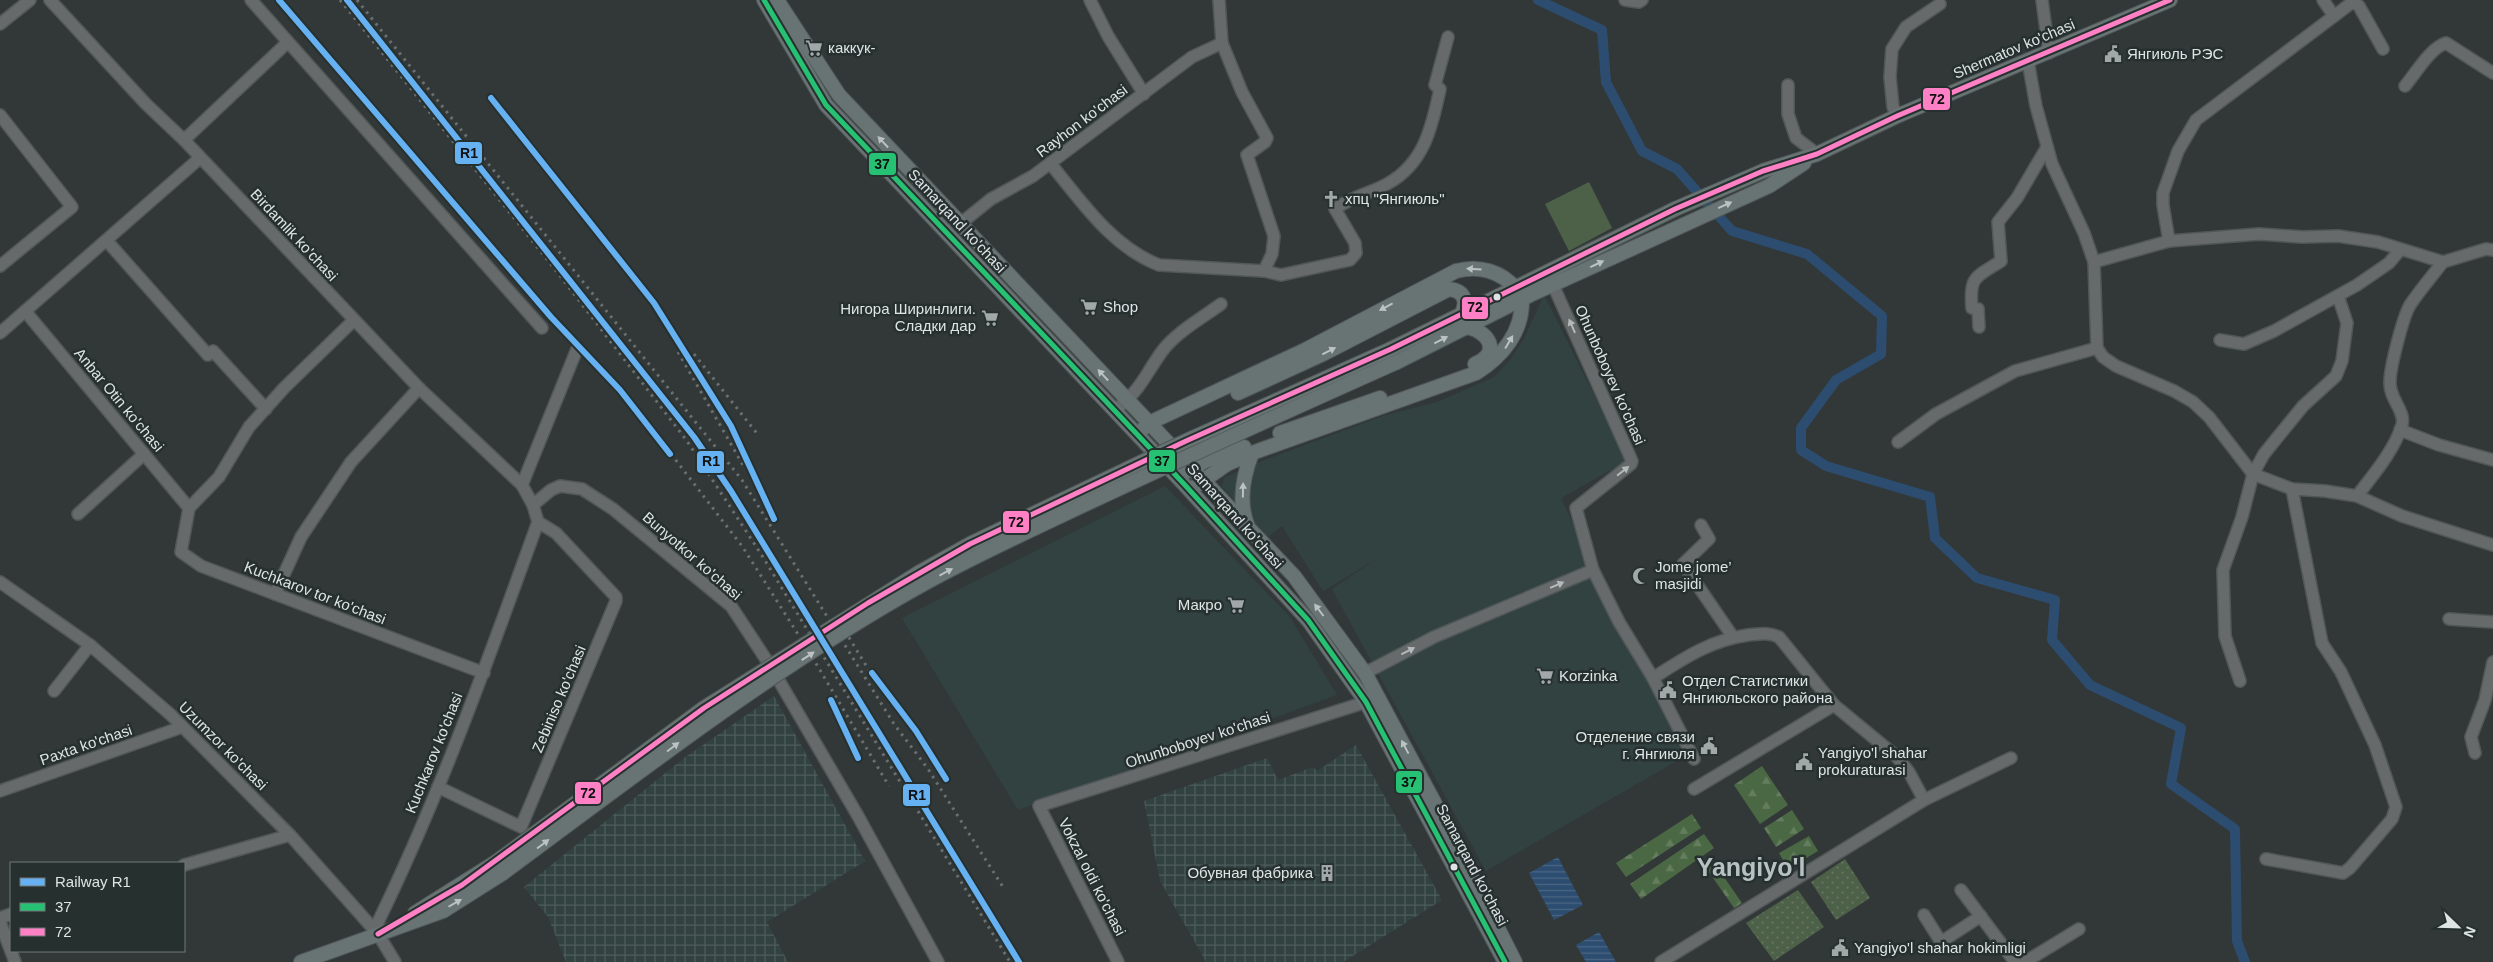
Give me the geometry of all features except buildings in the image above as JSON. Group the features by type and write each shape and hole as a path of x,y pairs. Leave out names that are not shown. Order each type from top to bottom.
{"main road":[{"name":"Samarqand ko'chasi","path":"764,0 826,105 1191,491 1308,620 1366,702 1505,962"},
{"name":"Samarqand ko'chasi","path":"777,0 839,95 1294,576 1365,673 1429,792 1515,962"},
{"name":"Shermatov ko'chasi","path":"1519,294 1553,285 1678,226 1769,186 1818,154 1897,116 2170,0"},
{"name":"Shermatov ko'chasi","path":"1519,294 1671,211 1762,171 1818,154"},
{"path":"1671,211 1678,226"},
{"path":"1142,439 1154,427 1456,271 1476,268 1493,272 1504,277 1519,294 1521,314 1510,342 1496,360 1476,373 1252,453 1227,464 1202,480 1191,491"},
{"path":"1154,427 1171,423 1323,354 1449,288 1457,290 1464,295 1464,321"},
{"path":"301,962 326,958 378,934 500,867 704,708 920,572 970,544 1186,441 1394,356 1519,294"},
{"path":"1178,478 1191,468 1326,416 1413,388 1480,362 1488,354 1489,342 1483,334 1464,321"},
{"path":"1248,528 1244,516 1243,484 1252,453"}],"street":[{"path":"0,24 30,0"},
{"name":"Birdamlik ko'chasi","path":"50,0 146,104 184,140 419,388 522,485"},
{"path":"251,0 542,328"},
{"path":"1090,0 1108,36 1144,94"},
{"path":"1219,0 1222,43 1242,92 1267,138 1265,142 1247,155 1274,236 1272,254 1264,271"},
{"path":"1625,0 1639,2 1642,0"},
{"path":"2042,0 2049,53"},
{"path":"2323,0 2334,16"},
{"path":"1897,116 1893,107 1890,77 1892,49 1906,27 1940,4"},
{"path":"2169,241 2163,193 2178,151 2196,120 2350,4 2357,4 2382,49"},
{"path":"1050,163 1088,210 1116,238 1145,260 1158,265 1264,271 1274,275 1292,274 1350,260 1356,253 1355,243 1336,214 1335,209 1397,178 1421,154 1428,138 1440,89 1435,85 1448,36"},
{"path":"184,140 288,42"},
{"name":"Rayhon ko'chasi","path":"960,224 992,198 1033,176 1192,57 1222,43"},
{"path":"2405,86 2440,45 2446,43 2493,73"},
{"path":"2028,61 2036,106 2052,164 2084,233 2094,262 2097,348 2103,357 2116,366 2174,391 2193,402 2209,417 2253,474 2292,490 2325,491 2357,496 2402,516 2493,545"},
{"path":"1788,85 1788,114 1796,138 1818,154"},
{"path":"0,115 72,207 0,266"},
{"path":"1979,327 1978,309 1972,308 1970,288 1976,277 2001,261 1998,222 2017,198 2047,147"},
{"path":"0,332 107,241 200,158"},
{"path":"2094,262 2169,241 2259,234 2302,237 2338,236 2378,242 2443,262 2491,249"},
{"path":"107,241 208,355 213,351 266,409"},
{"path":"2220,340 2237,344 2250,342 2338,296 2389,263 2400,250"},
{"path":"2357,496 2384,460 2400,430 2402,416 2392,397 2390,383 2393,361 2409,306 2443,262"},
{"name":"Ohunboboyev ko'chasi","path":"1553,285 1632,461 1631,464 1576,508 1592,570 1652,678 1694,759"},
{"path":"2240,681 2225,636 2222,570 2242,516 2253,474 2264,454 2303,406 2336,376 2342,361 2348,333 2347,323 2338,296"},
{"path":"1115,410 1128,400 1142,384 1163,350 1221,304"},
{"name":"Anbar Otin ko'chasi","path":"25,311 189,508"},
{"path":"189,508 220,477 249,427 354,320"},
{"path":"1898,442 1936,414 2015,371 2097,348"},
{"path":"538,522 533,505 522,485 577,349"},
{"path":"275,594 301,537 351,462 419,388"},
{"path":"2400,430 2439,445 2493,460"},
{"path":"78,514 144,454"},
{"name":"Bunyotkor ko'chasi","path":"533,505 551,490 560,486 582,489 613,508 731,606 771,667 938,962"},
{"path":"2266,859 2343,873 2350,868 2392,819 2396,807 2376,745 2341,672 2322,643 2292,490"},
{"name":"Kuchkarov tor ko'chasi","path":"189,508 181,552 201,566 484,673"},
{"name":"Kuchkarov ko'chasi","path":"378,934 378,922 414,850 484,673 538,522"},
{"name":"Zebiniso ko'chasi","path":"438,787 521,827 616,601 616,597 556,533 538,522"},
{"path":"1701,525 1709,539 1683,564 1733,637"},
{"path":"1365,673 1434,637 1592,570"},
{"name":"Uzumzor ko'chasi","path":"0,582 90,645 182,727 290,835 378,934 395,962"},
{"path":"2450,619 2493,622"},
{"path":"1652,678 1693,652 1733,637 1765,633 1778,637 1834,705 1897,757 1909,772 1924,800"},
{"path":"54,691 90,645"},
{"path":"2475,753 2472,737 2485,700 2493,662"},
{"name":"Ohunboboyev ko'chasi","path":"1039,806 1366,702"},
{"path":"1694,789 1834,705"},
{"name":"Paxta ko'chasi","path":"0,791 182,727"},
{"path":"1662,962 1924,800 2011,758"},
{"name":"Vokzal oldi ko'chasi","path":"1039,806 1118,962"},
{"path":"185,865 290,835"},
{"path":"1961,890 2015,962"},
{"path":"1924,915 1941,942 1981,916"},
{"path":"0,922 10,947"},
{"path":"2025,962 2079,929"}],"shaded area":[{"path":"1544,295 1627,461 1561,498 1657,699 1687,755 1486,871 1332,589 1375,560 1323,591 1282,526 1268,537 1222,487 1224,478 1246,467 1383,416 1437,402 1494,377 1510,360 1525,337"},
{"path":"1165,486 1290,617 1337,695 1018,810 902,618"},
{"path":"774,696 865,861 767,922 788,962 566,962 548,917 524,887 684,758"},
{"path":"1356,745 1442,900 1343,962 1206,962 1160,881 1144,801 1267,758 1278,780 1313,767 1317,771"}],"green space":[{"path":"1589,182 1612,228 1569,251 1545,204"},
{"path":"1762,766 1788,805 1760,824 1734,785"},
{"path":"1792,810 1804,829 1776,847 1764,828"},
{"path":"1692,814 1701,828 1626,877 1616,863"},
{"path":"1704,834 1714,848 1641,899 1630,884"},
{"path":"1809,836 1818,851 1788,869 1779,853"},
{"path":"1710,857 1742,903 1734,908 1702,862"},
{"path":"1845,859 1870,898 1836,920 1811,882"},
{"path":"1798,890 1824,927 1774,961 1746,923"}],"water":[{"path":"1558,857 1583,905 1554,920 1529,873"},
{"path":"1599,932 1616,962 1586,962 1576,945"}],"waterway":[{"path":"1538,0 1602,30 1606,82 1642,151 1677,169 1732,231 1807,254 1882,316 1881,354 1836,380 1801,428 1801,450 1826,466 1930,497 1935,538 1977,578 2055,600 2052,640 2090,685 2181,728 2171,784 2235,829 2237,941 2245,962"}],"railway":[{"path":"279,0 551,317 620,390 651,428 742,546 808,650 889,786"},
{"path":"340,0 557,272 687,441 761,554 1010,962"},
{"path":"357,0 742,480 894,724 928,769 1003,887"},
{"path":"491,98 654,303 731,426 775,521"},
{"path":"678,352 743,465"},
{"path":"694,354 759,436"},
{"path":"845,631 884,695"},
{"path":"882,686 916,731 946,779"},
{"path":"833,704 858,758"}],"rail line":[{"name":"R1","path":"279,0 551,317 620,390 670,454"},
{"name":"R1","path":"347,0 694,437 731,491 1019,962"},
{"name":"R1","path":"491,98 654,303 731,426 774,519"},
{"name":"R1","path":"872,673 916,731 946,779"},
{"name":"R1","path":"831,700 858,758"}],"transit line":[{"name":"37","path":"764,0 826,105 1184,484 1308,620 1366,702 1505,962"},
{"name":"72","path":"378,934 462,885 704,708 868,603 970,544 1186,441 1391,349 1675,209 1763,171 1817,154 1897,116 2170,0"}],"place":[{"name":"каккук-","path":"814,48"},
{"name":"Янгиюль РЭС","path":"2113,54"},
{"name":"хпц \"Янгиюль\"","path":"1331,199"},
{"name":"Shop","path":"1089,307"},
{"name":"Нигора Ширинлиги. Сладки дар","path":"990,318"},
{"name":"Jome jome’ masjidi","path":"1641,576"},
{"name":"Макро","path":"1236,605"},
{"name":"Korzinka","path":"1545,676"},
{"name":"Отдел Статистики Янгиюльского района","path":"1668,690"},
{"name":"Отделение связи г. Янгиюля","path":"1709,746"},
{"name":"Yangiyo'l shahar prokuraturasi","path":"1804,762"},
{"name":"Обувная фабрика","path":"1327,873"},
{"name":"Yangiyo'l shahar hokimligi","path":"1840,948"}],"district":[{"name":"Yangiyo'l","path":"1751,867"}]}
